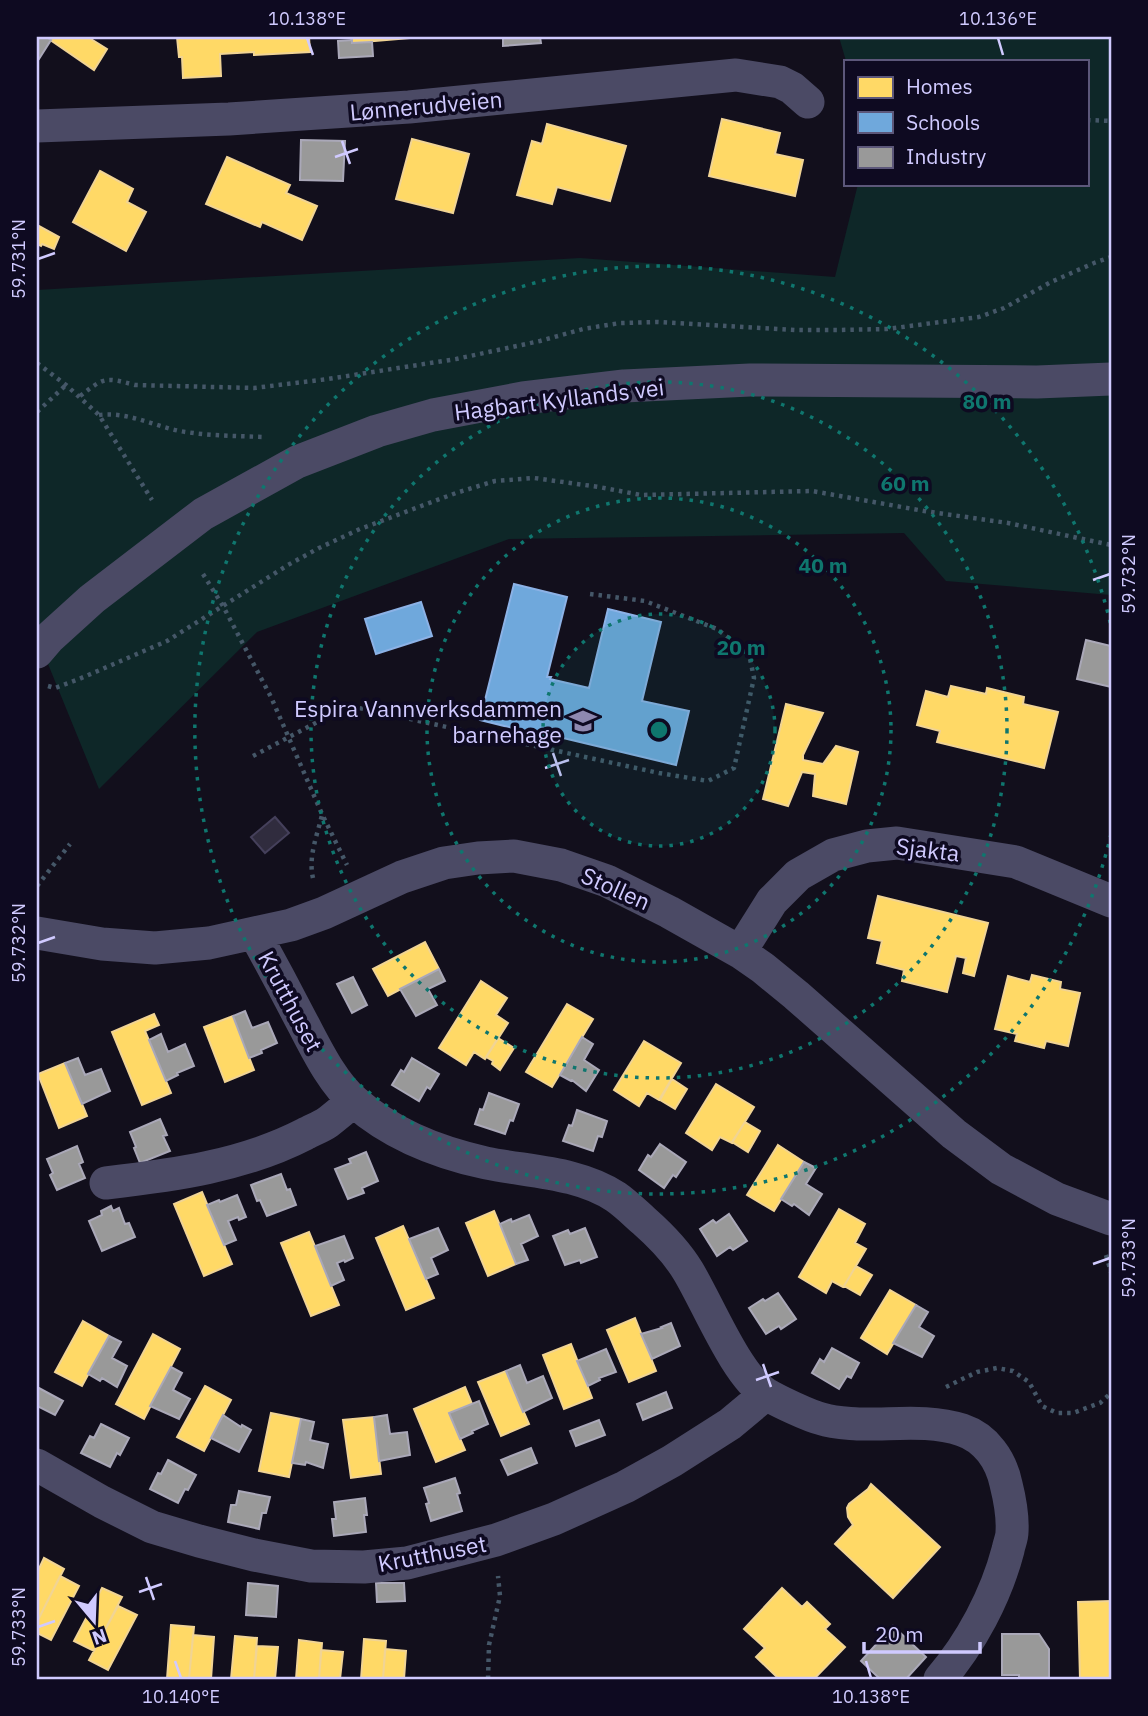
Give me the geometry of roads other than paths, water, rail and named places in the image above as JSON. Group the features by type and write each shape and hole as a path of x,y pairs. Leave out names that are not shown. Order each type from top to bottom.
{"street":[{"name":"Lønnerudveien","path":"37,126 229,119 409,107 736,75 780,82 808,102"},
{"name":"Hagbart Kyllands vei","path":"41,640 204,514 297,462 377,431 433,415 523,398 624,386 750,380 1037,382 1111,379"},
{"name":"Sjakta","path":"740,952 772,901 798,875 832,855 867,846 897,843 1016,862 1111,901"},
{"name":"Stollen","path":"37,933 102,944 155,948 209,943 291,925 402,877 444,863 514,856 561,865 607,881 740,952 796,995 954,1134 1001,1169 1057,1199 1111,1219"},
{"name":"Krutthuset","path":"256,934 317,1051 331,1074 354,1101 402,1134 439,1151 486,1163 553,1174 586,1183 615,1197 672,1247 740,1365 751,1381 766,1394 822,1420 856,1424 946,1426 965,1431 982,1441 997,1457 1011,1505 1012,1534 1001,1576 979,1621 952,1666 940,1679"},
{"path":"106,1183 189,1171 259,1155 327,1123 354,1101"},
{"name":"Krutthuset","path":"37,1465 152,1527 254,1555 310,1566 364,1567 407,1563 496,1540 554,1519 625,1487 730,1424 766,1394"}],"place":[{"name":"Espira Vannverksdammen barnehage","path":"583,721"}]}
